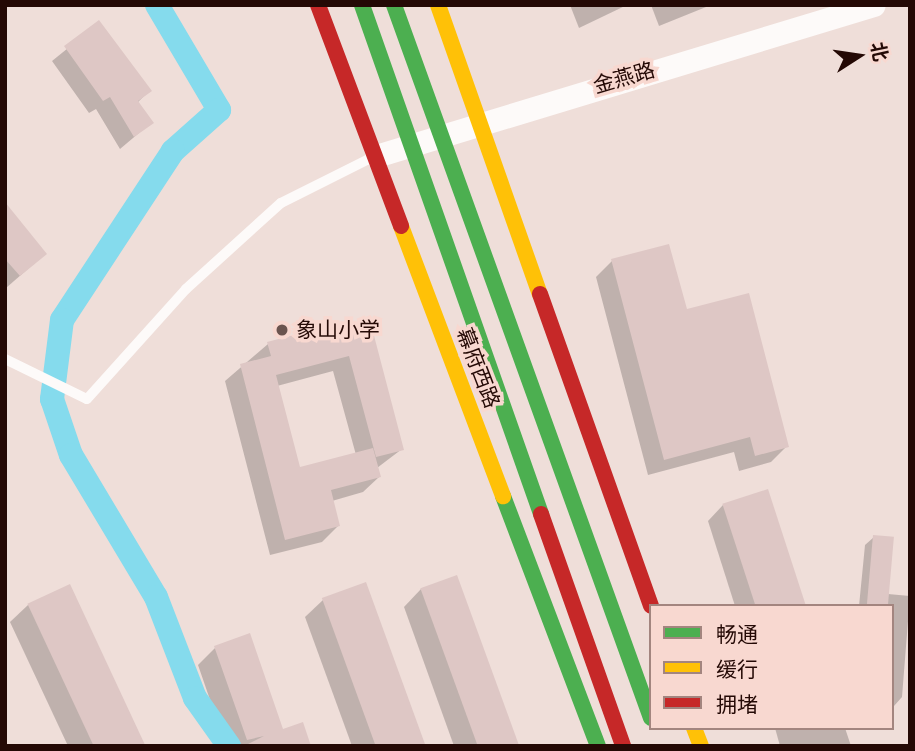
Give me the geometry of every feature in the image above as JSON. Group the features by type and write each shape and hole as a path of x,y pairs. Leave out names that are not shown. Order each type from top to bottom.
{"main road":[{"name":"幕府西路","path":"318,5 598,746"},
{"name":"幕府西路","path":"362,5 622,746"},
{"path":"374,5 397,15 418,7"},
{"path":"374,5 422,140"},
{"name":"幕府西路","path":"394,5 649,714"},
{"path":"438,5 482,120 650,604"},
{"path":"432,307 444,277 465,258 487,250 532,262"}],"street":[{"name":"金燕路","path":"376,156 482,120 874,5"}],"lane":[{"path":"5,359 87,399 186,289 281,203 376,156"}],"building":[{"path":"99,20 152,91 138,101 154,123 134,137 110,97 103,101 64,46"},
{"path":"5,202 47,254 20,276 5,259"},
{"path":"669,244 687,309 749,293 789,447 755,456 750,437 664,460 611,259"},
{"path":"340,323 343,335 372,328 404,450 376,457 349,356 276,375 300,467 373,448 381,477 331,490 340,526 285,540 240,364 271,356 267,342"},
{"path":"768,489 805,604 755,604 722,504"},
{"path":"873,535 894,537 888,604 867,604"},
{"path":"457,575 519,746 478,746 420,588"},
{"path":"366,582 426,746 376,746 322,598"},
{"path":"70,584 146,746 94,746 27,604"},
{"path":"250,633 283,729 303,722 311,746 244,746 264,736 247,740 214,646"}],"waterway":[{"path":"157,5 219,110 173,151 62,320 52,399 71,455 156,597 195,698 229,746"}],"traffic: fast":[{"path":"362,5 541,514"},
{"path":"394,5 649,712"},
{"path":"503,496 598,746"}],"traffic: slow":[{"path":"438,5 540,294"},
{"path":"401,226 503,496"},
{"path":"695,730 701,746"}],"traffic: jam":[{"path":"318,5 401,226"},
{"path":"540,294 650,604"},
{"path":"541,514 623,746"}],"place":[{"name":"象山小学","path":"282,330"}]}
